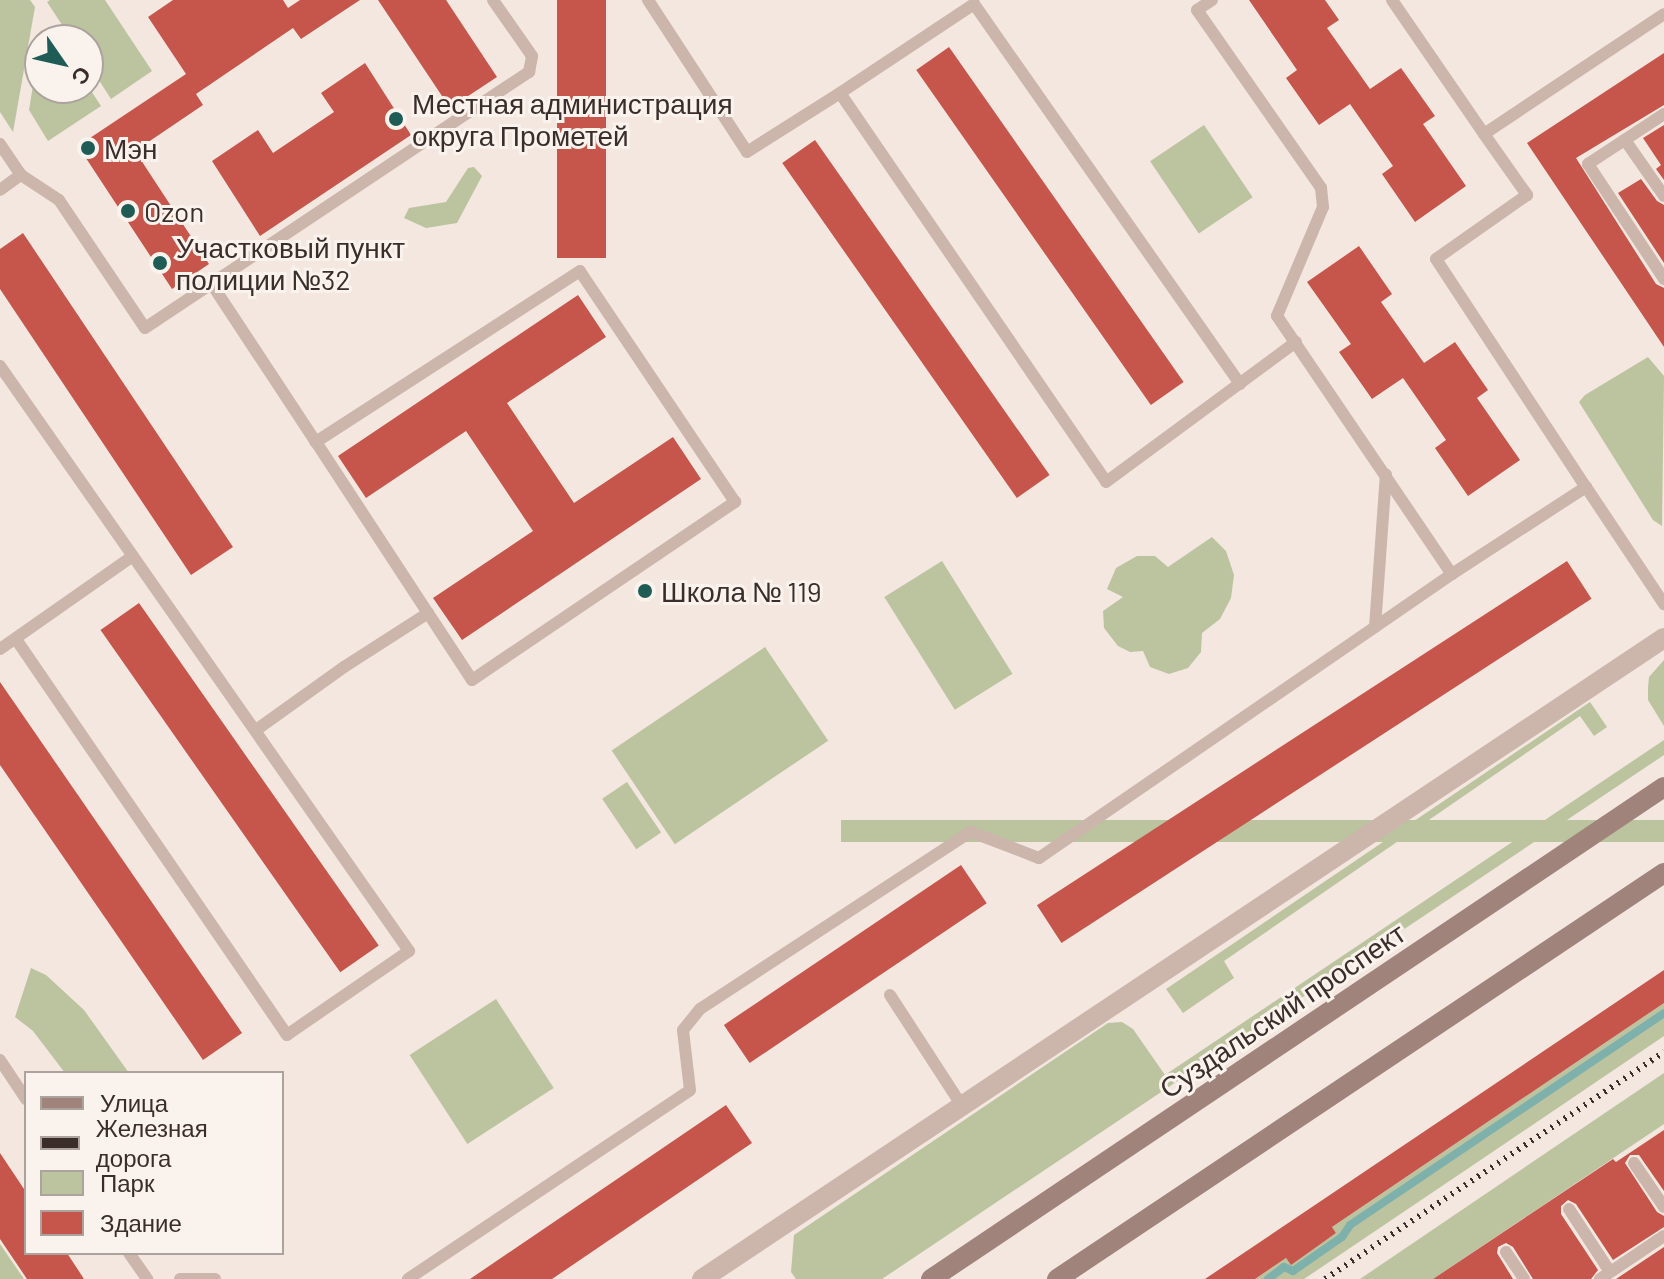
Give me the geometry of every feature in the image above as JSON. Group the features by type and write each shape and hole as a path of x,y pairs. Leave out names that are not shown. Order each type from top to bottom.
{"main road":[{"name":"Суздальский проспект","path":"931,1279 1664,787"},
{"path":"1057,1279 1664,873"}],"street":[{"path":"702,1279 1664,638"}],"lane":[{"path":"0,144 21,175 59,200 145,328 529,72 532,56 493,0"},
{"path":"648,0 747,152 974,4 1240,384"},
{"path":"1212,0 1197,10 1321,188 1323,207 1277,316 1452,574"},
{"path":"1392,0 1527,195 1436,259 1664,604"},
{"path":"1484,134 1664,14"},
{"path":"840,93 1106,482 1296,342"},
{"path":"1664,114 1588,164 1664,279"},
{"path":"1625,140 1664,196"},
{"path":"0,190 21,175"},
{"path":"211,283 472,680 735,502 580,271 316,442"},
{"path":"0,366 409,951 287,1035 16,639"},
{"path":"1375,627 1386,474"},
{"path":"408,1279 690,1090 683,1030 700,1009 971,832 1039,858 1452,574 1586,487"},
{"path":"0,649 133,556"},
{"path":"256,730 344,667 428,613"},
{"path":"890,995 962,1106"},
{"path":"0,1060 24,1096"},
{"path":"1634,1163 1664,1207"},
{"path":"1569,1209 1605,1275 1664,1236"},
{"path":"1506,1252 1524,1279"},
{"path":"130,1255 147,1279"},
{"path":"180,1279 215,1279"}],"green space":[{"path":"0,0 30,0 35,7 32,24 24,24 24,70 13,132 0,112"},
{"path":"105,0 152,71 111,99 104,88 104,24 61,24 47,2"},
{"path":"30,104 101,106 48,141 29,110"},
{"path":"1204,125 1253,197 1199,233 1150,161"},
{"path":"474,167 482,176 457,223 426,228 404,218 409,208 446,202 468,168"},
{"path":"1648,357 1664,376 1662,526 1653,520 1579,402 1585,395"},
{"path":"1212,537 1226,551 1234,575 1231,598 1220,619 1202,633 1201,652 1188,668 1169,674 1150,667 1143,651 1130,652 1118,646 1104,628 1103,611 1123,597 1107,589 1116,568 1137,556 1155,556 1168,567"},
{"path":"942,561 1012,674 955,710 884,597"},
{"path":"765,647 828,741 675,844 612,750"},
{"path":"1664,660 1664,726 1648,700 1648,688 1649,677"},
{"path":"1590,702 1607,727 1594,736 1580,716 1224,961 1234,978 1183,1013 1166,989"},
{"path":"1664,740 1664,755 882,1279 796,1279 791,1272 794,1235 1108,1023 1122,1022 1133,1029 1165,1075"},
{"path":"627,782 661,833 636,849 602,799"},
{"path":"841,820 1664,820 1664,842 841,842"},
{"path":"31,968 46,975 84,1010 128,1071 63,1071 33,1031 15,1017"},
{"path":"496,999 554,1088 467,1144 410,1055"},
{"path":"1664,1003 1664,1036 1491,1153 1304,1279 1255,1279 1286,1258 1291,1264 1336,1233 1332,1227"},
{"path":"1664,1073 1664,1124 1433,1279 1360,1279"},
{"path":"0,1244 24,1279 0,1279"}],"building":[{"path":"173,0 283,0 288,8 300,0 360,0 301,39 293,28 196,94 203,105 135,151 209,264 172,289 78,146 186,74 148,17"},
{"path":"378,0 446,0 497,77 450,108"},
{"path":"557,0 606,0 606,258 557,258"},
{"path":"1249,0 1325,0 1339,20 1327,28 1370,89 1401,68 1435,116 1423,124 1466,186 1415,222 1382,174 1393,166 1350,104 1319,125 1286,78 1297,70"},
{"path":"949,47 1184,382 1151,405 916,70"},
{"path":"1664,53 1664,105 1576,158 1656,284 1664,288 1664,347 1527,143"},
{"path":"365,63 411,135 260,236 212,161 258,130 273,153 334,112 321,93"},
{"path":"1664,125 1664,180 1656,169 1661,165 1643,138"},
{"path":"815,140 1050,475 1017,498 782,163"},
{"path":"1641,179 1657,201 1664,205 1664,263 1618,193"},
{"path":"23,233 233,547 191,575 0,289 0,249"},
{"path":"1359,246 1392,294 1381,302 1424,363 1455,342 1488,390 1477,398 1520,460 1468,496 1435,448 1446,440 1403,378 1372,399 1339,352 1351,344 1307,282"},
{"path":"578,295 606,337 507,403 574,503 673,437 701,479 462,640 433,598 533,531 466,431 366,498 338,456"},
{"path":"1567,561 1592,599 1061,943 1037,905"},
{"path":"139,603 379,945 340,972 100,630"},
{"path":"0,682 242,1033 203,1060 0,765"},
{"path":"961,865 987,903 750,1063 724,1025"},
{"path":"1664,970 1664,1003 1332,1227 1336,1233 1291,1265 1286,1258 1255,1279 1205,1279"},
{"path":"726,1105 752,1143 552,1279 470,1279"},
{"path":"1664,1130 1664,1191 1639,1155 1630,1155 1625,1163 1657,1212 1664,1216 1664,1227 1613,1260 1576,1204 1568,1200 1561,1206 1561,1214 1598,1270 1591,1279 1533,1279 1513,1247 1506,1243 1498,1247 1497,1253 1513,1279 1433,1279 1613,1159 1616,1162"},
{"path":"0,1153 24,1189 24,1255 68,1255 84,1279 27,1279 0,1239"},
{"path":"1664,1247 1664,1279 1616,1279"}],"waterway":[{"path":"1268,1279 1284,1267 1293,1271 1342,1237 1350,1225 1664,1013"}],"railway":[{"path":"1325,1279 1664,1052"}],"place":[{"name":"Местная администрация округа Прометей","path":"396,119"},
{"name":"Мэн","path":"88,148"},
{"name":"Ozon","path":"128,211"},
{"name":"Участковый пункт полиции №32","path":"160,263"},
{"name":"Школа № 119","path":"645,591"}]}
